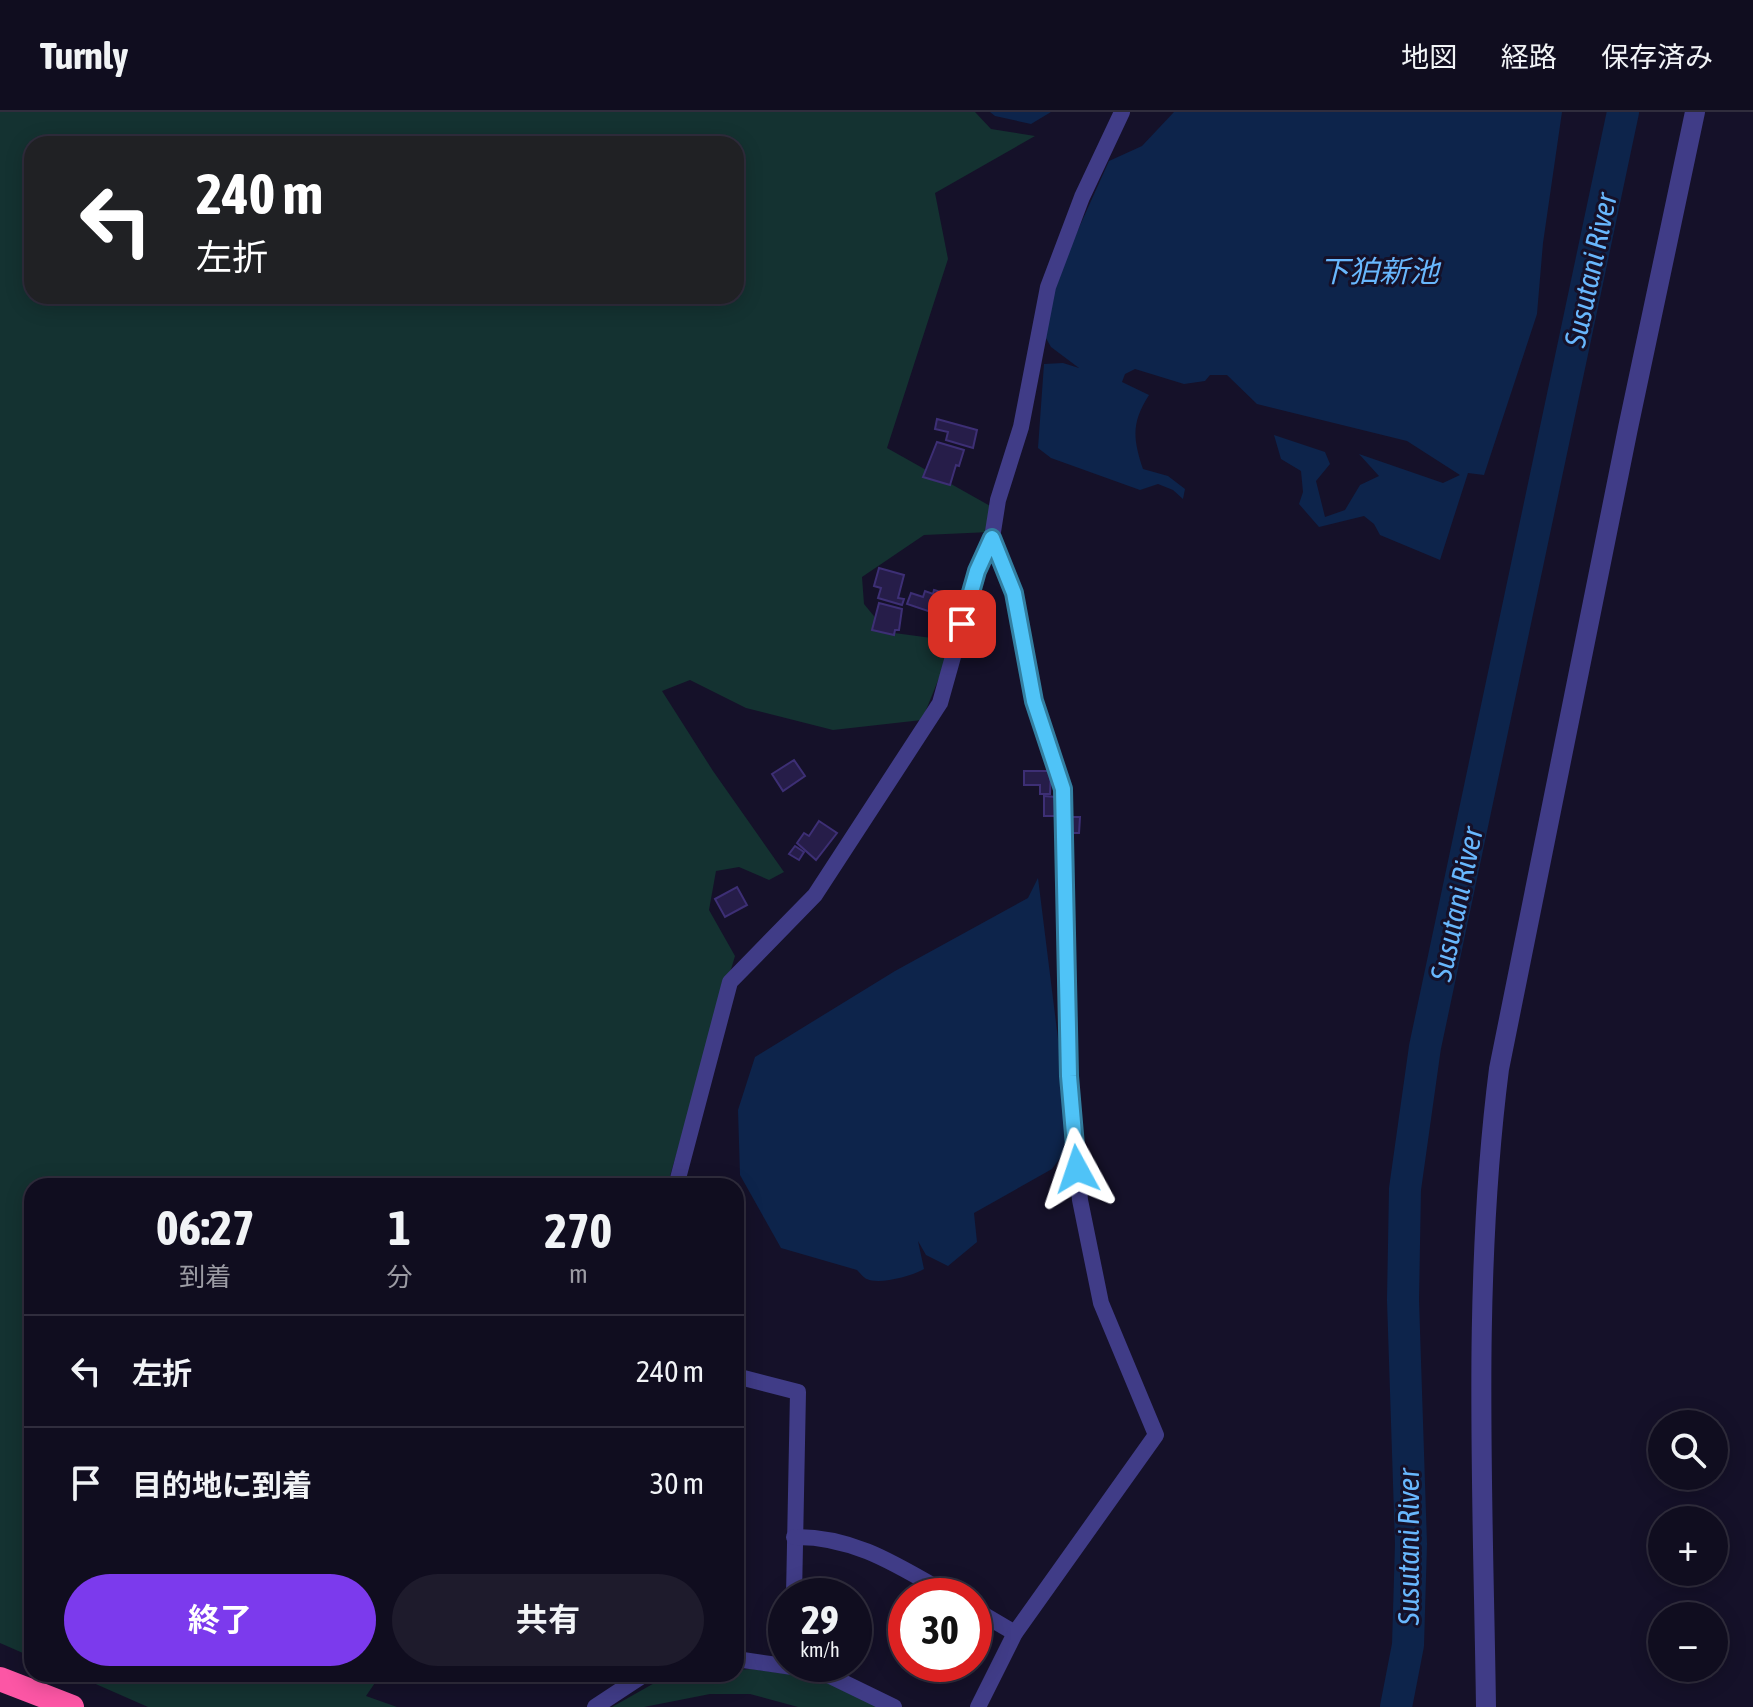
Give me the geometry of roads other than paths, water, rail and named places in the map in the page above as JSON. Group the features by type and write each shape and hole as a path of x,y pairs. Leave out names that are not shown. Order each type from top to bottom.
{"highway":[{"path":"0,1681 48,1707"},
{"path":"0,1681 72,1707"}],"street":[{"path":"678,1178 730,982 815,895 940,703 977,571 992,538 998,500 1021,427 1048,287 1082,197 1122,112"},
{"path":"1486,1707 1484,1245 1487,1172 1499,1069 1612,505 1695,112"},
{"path":"978,1707 1015,1633 1156,1435 1101,1303 1080,1200 1069,1076 1063,789 1034,701 1014,593 992,538"},
{"path":"744,1378 798,1392 794,1578"},
{"path":"794,1537 819,1537 878,1554 920,1578"},
{"path":"992,1620 1015,1633"},
{"path":"744,1660 768,1662"},
{"path":"595,1707 633,1682"},
{"path":"843,1682 894,1707"}],"water":[{"path":"990,112 1051,112 1031,124 995,116"},
{"name":"下狛新池","path":"1174,112 1562,112 1543,243 1537,314 1484,475 1468,473 1440,560 1380,535 1374,524 1364,516 1319,527 1299,504 1303,492 1301,471 1281,459 1274,435 1325,452 1330,464 1316,481 1325,517 1345,510 1360,485 1379,476 1359,454 1443,483 1460,475 1407,441 1257,404 1227,375 1210,375 1205,381 1184,384 1135,369 1125,374 1122,382 1149,395 1139,414 1136,431 1143,469 1168,476 1185,489 1183,499 1173,490 1158,484 1140,490 1051,458 1038,448 1044,364 1063,363 1079,368 1051,347 1043,333 1054,283 1109,161 1142,146"},
{"path":"1038,878 1071,1143 1052,1169 974,1213 977,1242 948,1266 926,1255 918,1241 924,1269 896,1279 872,1281 857,1270 781,1248 740,1175 738,1110 755,1057 895,971 1028,898"}],"waterway":[{"name":"Susutani River","path":"1396,1707 1408,1645 1411,1544 1403,1300 1405,1189 1425,1047 1623,112"}]}
